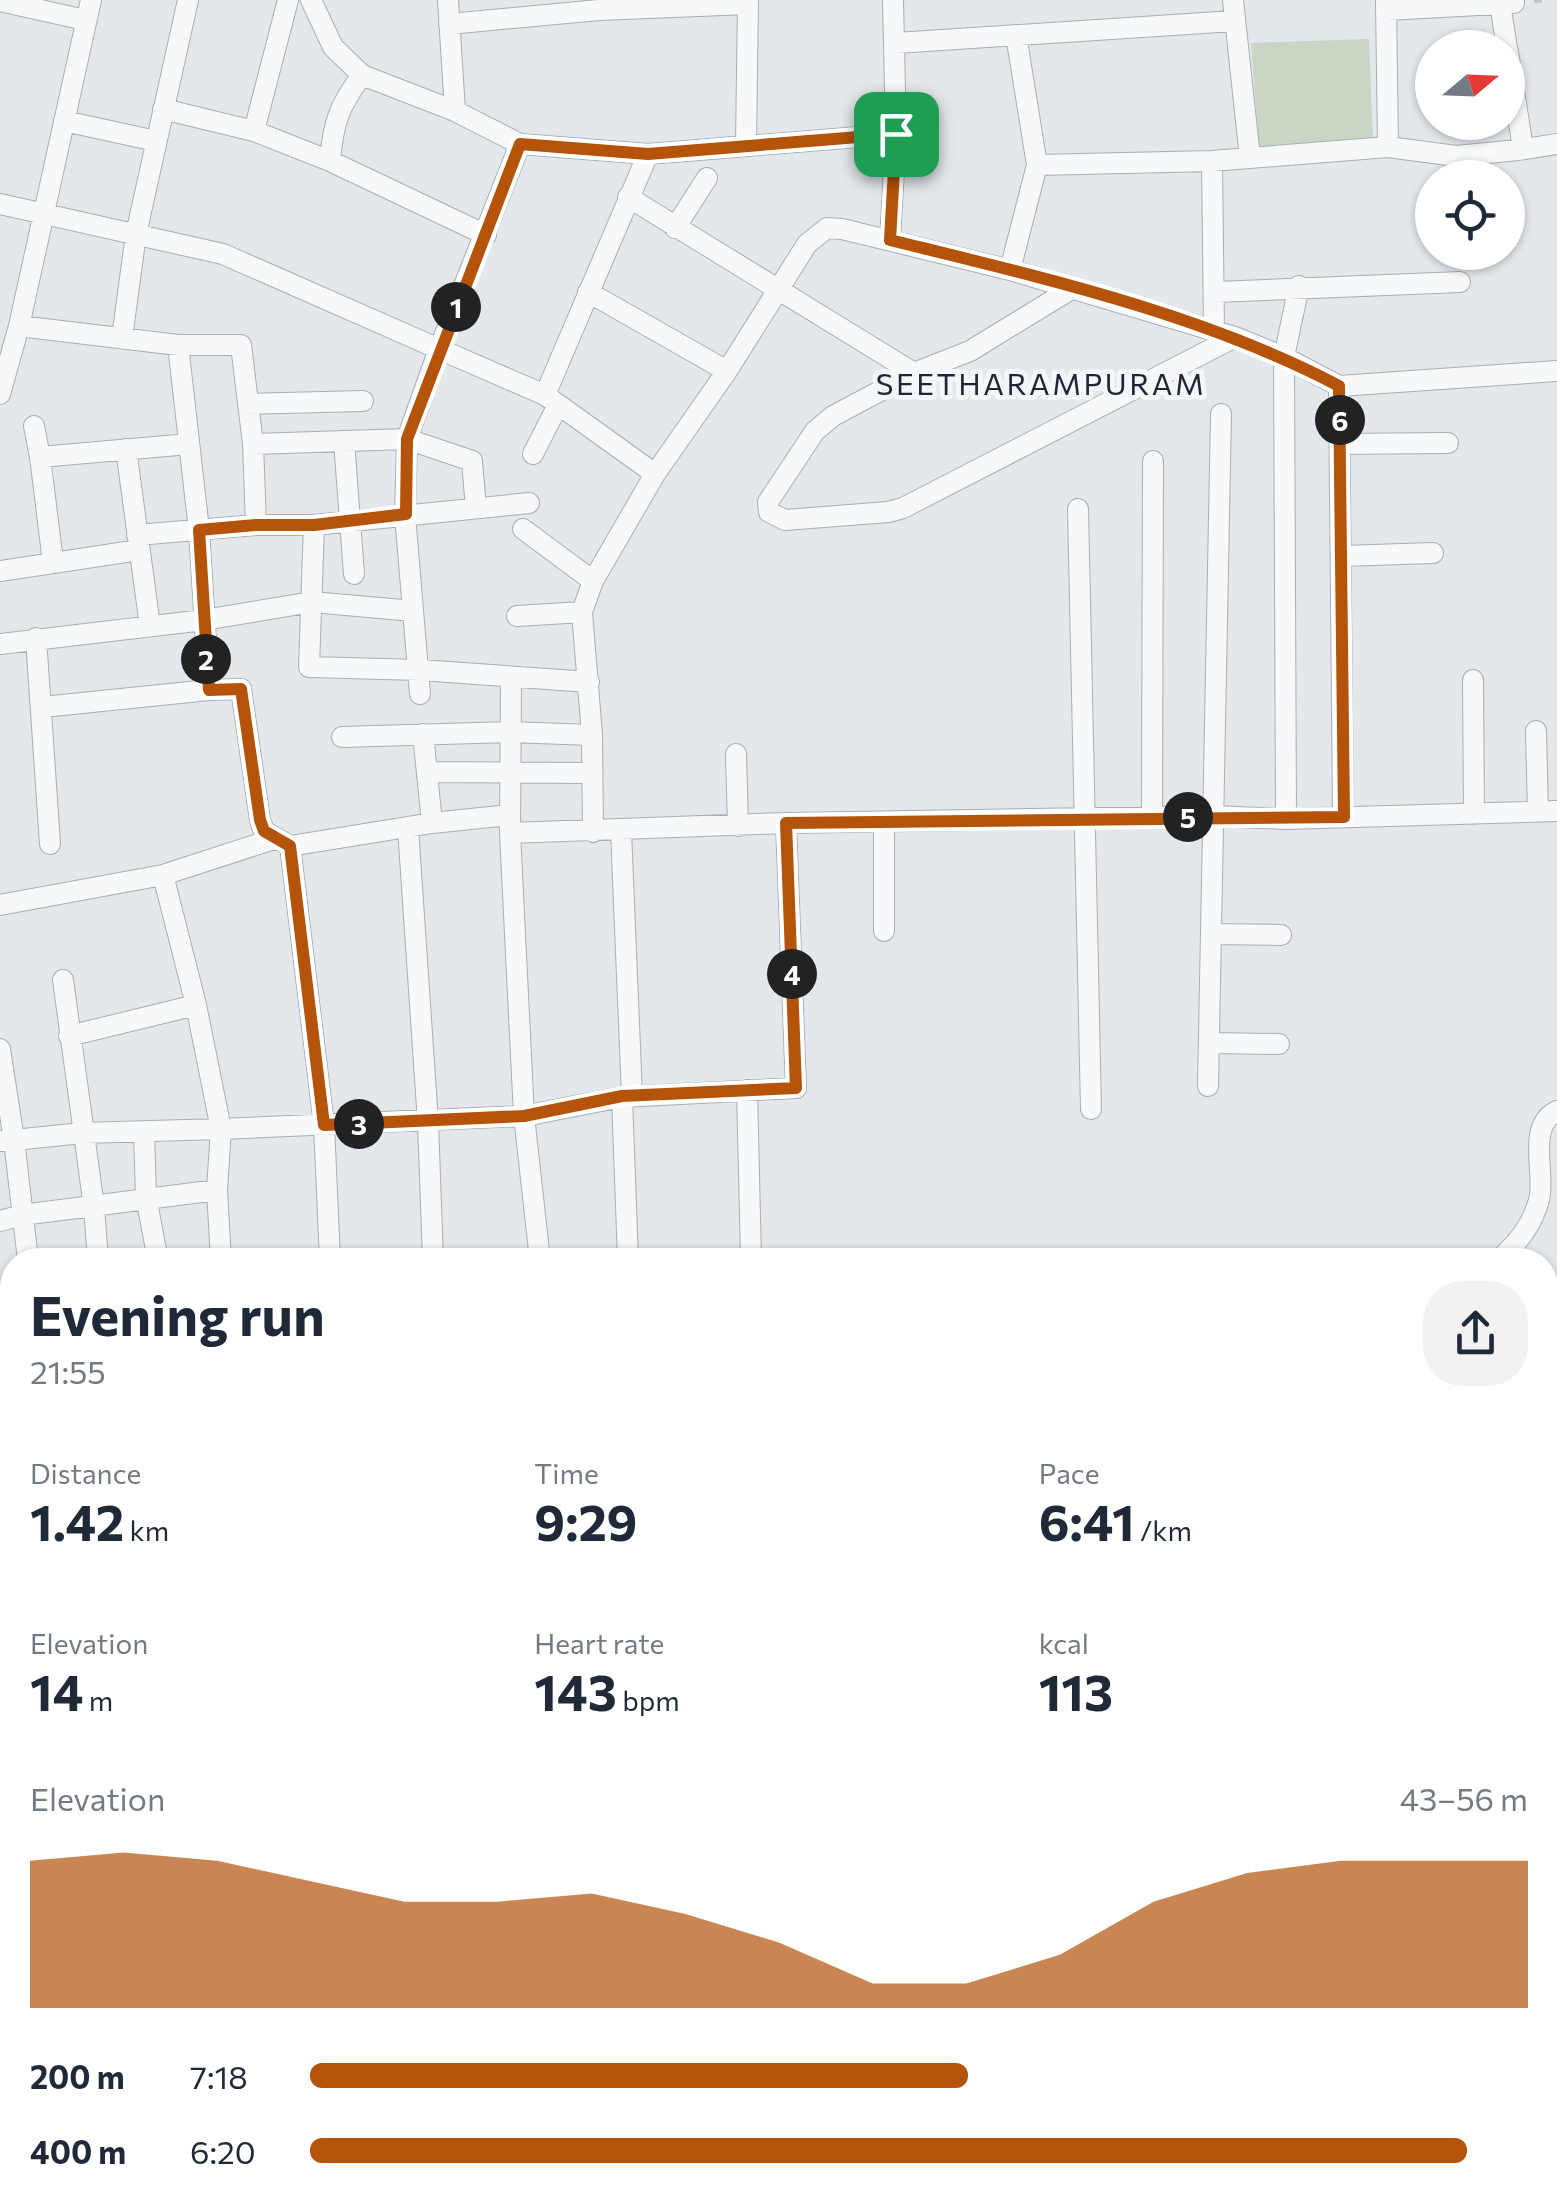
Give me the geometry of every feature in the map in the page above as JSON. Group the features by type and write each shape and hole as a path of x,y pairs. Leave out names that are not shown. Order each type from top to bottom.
{"street":[{"path":"122,338 136,234 188,0"},
{"path":"254,131 288,0"},
{"path":"312,0 333,46 362,75 455,111 520,144 648,154 896,134"},
{"path":"448,0 455,111"},
{"path":"890,240 896,134 894,0"},
{"path":"0,1 88,10 19,326 0,394"},
{"path":"449,24 598,5 748,2 746,145"},
{"path":"1388,147 1387,5 1507,2 1507,30"},
{"path":"896,42 1016,35 1234,10 1250,158"},
{"path":"1010,270 1037,165 1016,35"},
{"path":"330,162 333,126 344,99 362,75"},
{"path":"163,109 254,131 486,235"},
{"path":"64,121 156,141"},
{"path":"1518,150 1522,140"},
{"path":"420,694 406,514 407,439 520,144"},
{"path":"1037,165 1212,161 1388,147 1456,156 1557,144"},
{"path":"532,454 588,292 648,154"},
{"path":"1212,161 1214,331"},
{"path":"675,228 707,178"},
{"path":"628,197 914,373"},
{"path":"0,204 223,254 551,400 655,474"},
{"path":"593,832 592,735 582,612 593,581 655,474 808,244 828,228 1010,270 1235,337 1339,386 1557,372"},
{"path":"1216,292 1460,282"},
{"path":"1286,819 1284,357 1299,286"},
{"path":"1073,288 970,352 914,373 833,416 815,431 768,502 773,516 786,520 903,508 1235,337"},
{"path":"588,292 727,371"},
{"path":"19,326 178,346 241,345 254,444 256,525"},
{"path":"178,346 199,530 209,690"},
{"path":"1339,386 1344,817"},
{"path":"248,404 363,401"},
{"path":"1208,1086 1220,414"},
{"path":"34,426 53,562"},
{"path":"254,444 407,439 472,461 476,508"},
{"path":"344,442 354,574"},
{"path":"1340,444 1448,443"},
{"path":"40,457 188,444"},
{"path":"126,449 150,626"},
{"path":"1152,818 1153,461"},
{"path":"0,571 199,530 314,525 529,502"},
{"path":"1078,509 1091,1108"},
{"path":"314,525 309,667 589,682"},
{"path":"523,528 593,581"},
{"path":"1342,556 1432,553"},
{"path":"0,644 204,620 312,602 412,610"},
{"path":"517,616 582,612"},
{"path":"36,638 50,844"},
{"path":"512,679 510,824 524,1116 539,1248"},
{"path":"1473,680 1474,814"},
{"path":"43,707 241,689 260,820 264,831 282,842"},
{"path":"0,905 163,875 282,842 432,823 510,824 593,832 786,823 1214,816 1286,819 1548,811 1536,731"},
{"path":"342,737 510,732 592,735"},
{"path":"423,734 432,823"},
{"path":"736,754 738,826"},
{"path":"428,772 592,773"},
{"path":"884,822 884,931"},
{"path":"7,1141 82,1133 524,1116 627,1096 796,1088 786,823"},
{"path":"408,828 428,1122 432,1248"},
{"path":"620,831 628,1248"},
{"path":"282,842 324,1125 329,1248"},
{"path":"163,875 222,1129 217,1190 220,1248"},
{"path":"1211,934 1281,935"},
{"path":"63,980 97,1248"},
{"path":"69,1036 196,1005"},
{"path":"1209,1042 1279,1044"},
{"path":"0,1049 7,1141 26,1248"},
{"path":"747,1090 751,1248"},
{"path":"1512,1248 1534,1214 1542,1182 1542,1122 1557,1111"},
{"path":"144,1132 146,1197 156,1248"},
{"path":"0,1220 217,1190"}],"green space":[{"path":"1369,39 1373,142 1259,147 1251,43"}],"district":[{"name":"SEETHARAMPURAM","path":"1041,382"}],"route":[{"path":"896,134 890,240 1010,270 1235,337 1339,386 1344,817 786,823 796,1088 622,1096 524,1116 324,1125 290,846 264,831 260,820 241,689 209,690 199,530 314,525 406,514 407,439 520,144 648,154 896,134"}]}
